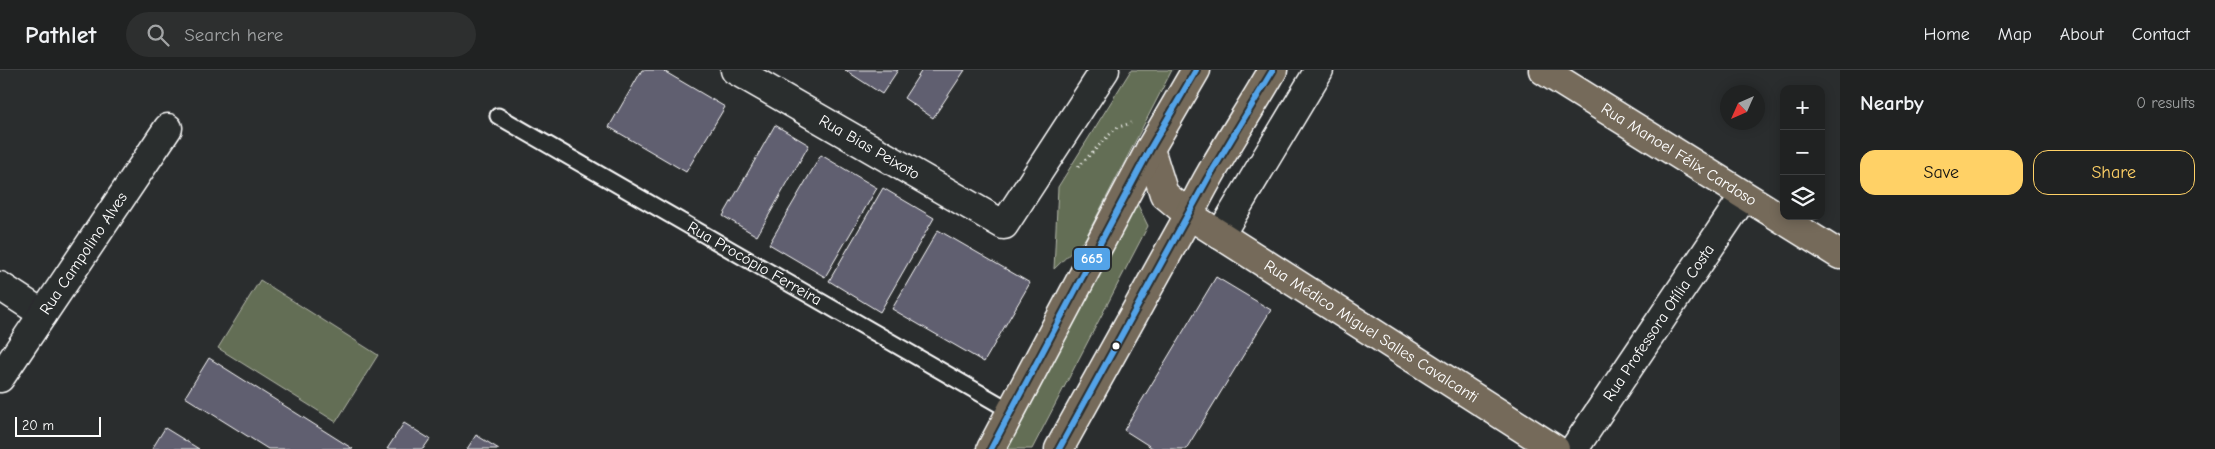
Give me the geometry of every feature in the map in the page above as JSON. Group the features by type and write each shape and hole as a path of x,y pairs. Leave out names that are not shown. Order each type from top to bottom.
{"main road":[{"path":"991,449 1154,144 1196,70"},
{"path":"1067,446 1189,215 1207,177 1273,70"},
{"name":"Rua Manoel Félix Cardoso","path":"1543,70 1840,255"},
{"name":"Rua Médico Miguel Salles Cavalcanti","path":"1154,144 1164,194 1189,215 1554,449"}],"street":[{"name":"Rua Bias Peixoto","path":"739,71 1004,225 1105,70"},
{"path":"1220,235 1319,70"},
{"name":"Rua Campolino Alves","path":"0,378 168,128"},
{"name":"Rua Professora Otília Costa","path":"1574,449 1744,196"},
{"path":"0,286 43,314"}],"lane":[{"name":"Rua Procópio Ferreira","path":"498,116 1010,411"}],"path":[{"path":"1072,172 1116,128 1141,120 1154,144"}],"green space":[{"path":"1131,70 1172,70 1085,239 1054,269 1058,187"},
{"path":"1135,199 1148,226 1032,449 1004,449"},
{"path":"260,280 378,355 336,422 218,348"}],"building":[{"path":"642,70 662,70 725,107 686,172 609,127"},
{"path":"845,70 898,70 882,94"},
{"path":"922,70 965,70 933,118 904,98"},
{"path":"775,125 809,145 757,236 723,216"},
{"path":"821,155 877,188 825,277 769,244"},
{"path":"883,188 934,218 880,312 829,281"},
{"path":"938,230 1030,283 984,362 892,309"},
{"path":"1216,277 1271,310 1186,449 1154,449 1124,430"},
{"path":"209,358 353,449 268,449 185,397"},
{"path":"404,423 430,439 423,449 387,449"},
{"path":"165,428 199,449 152,449"},
{"path":"476,435 499,449 467,449"}],"transit line":[{"name":"665","path":"991,449 1150,149 1196,70"},
{"name":"665","path":"1059,449 1208,178 1273,70"}]}
